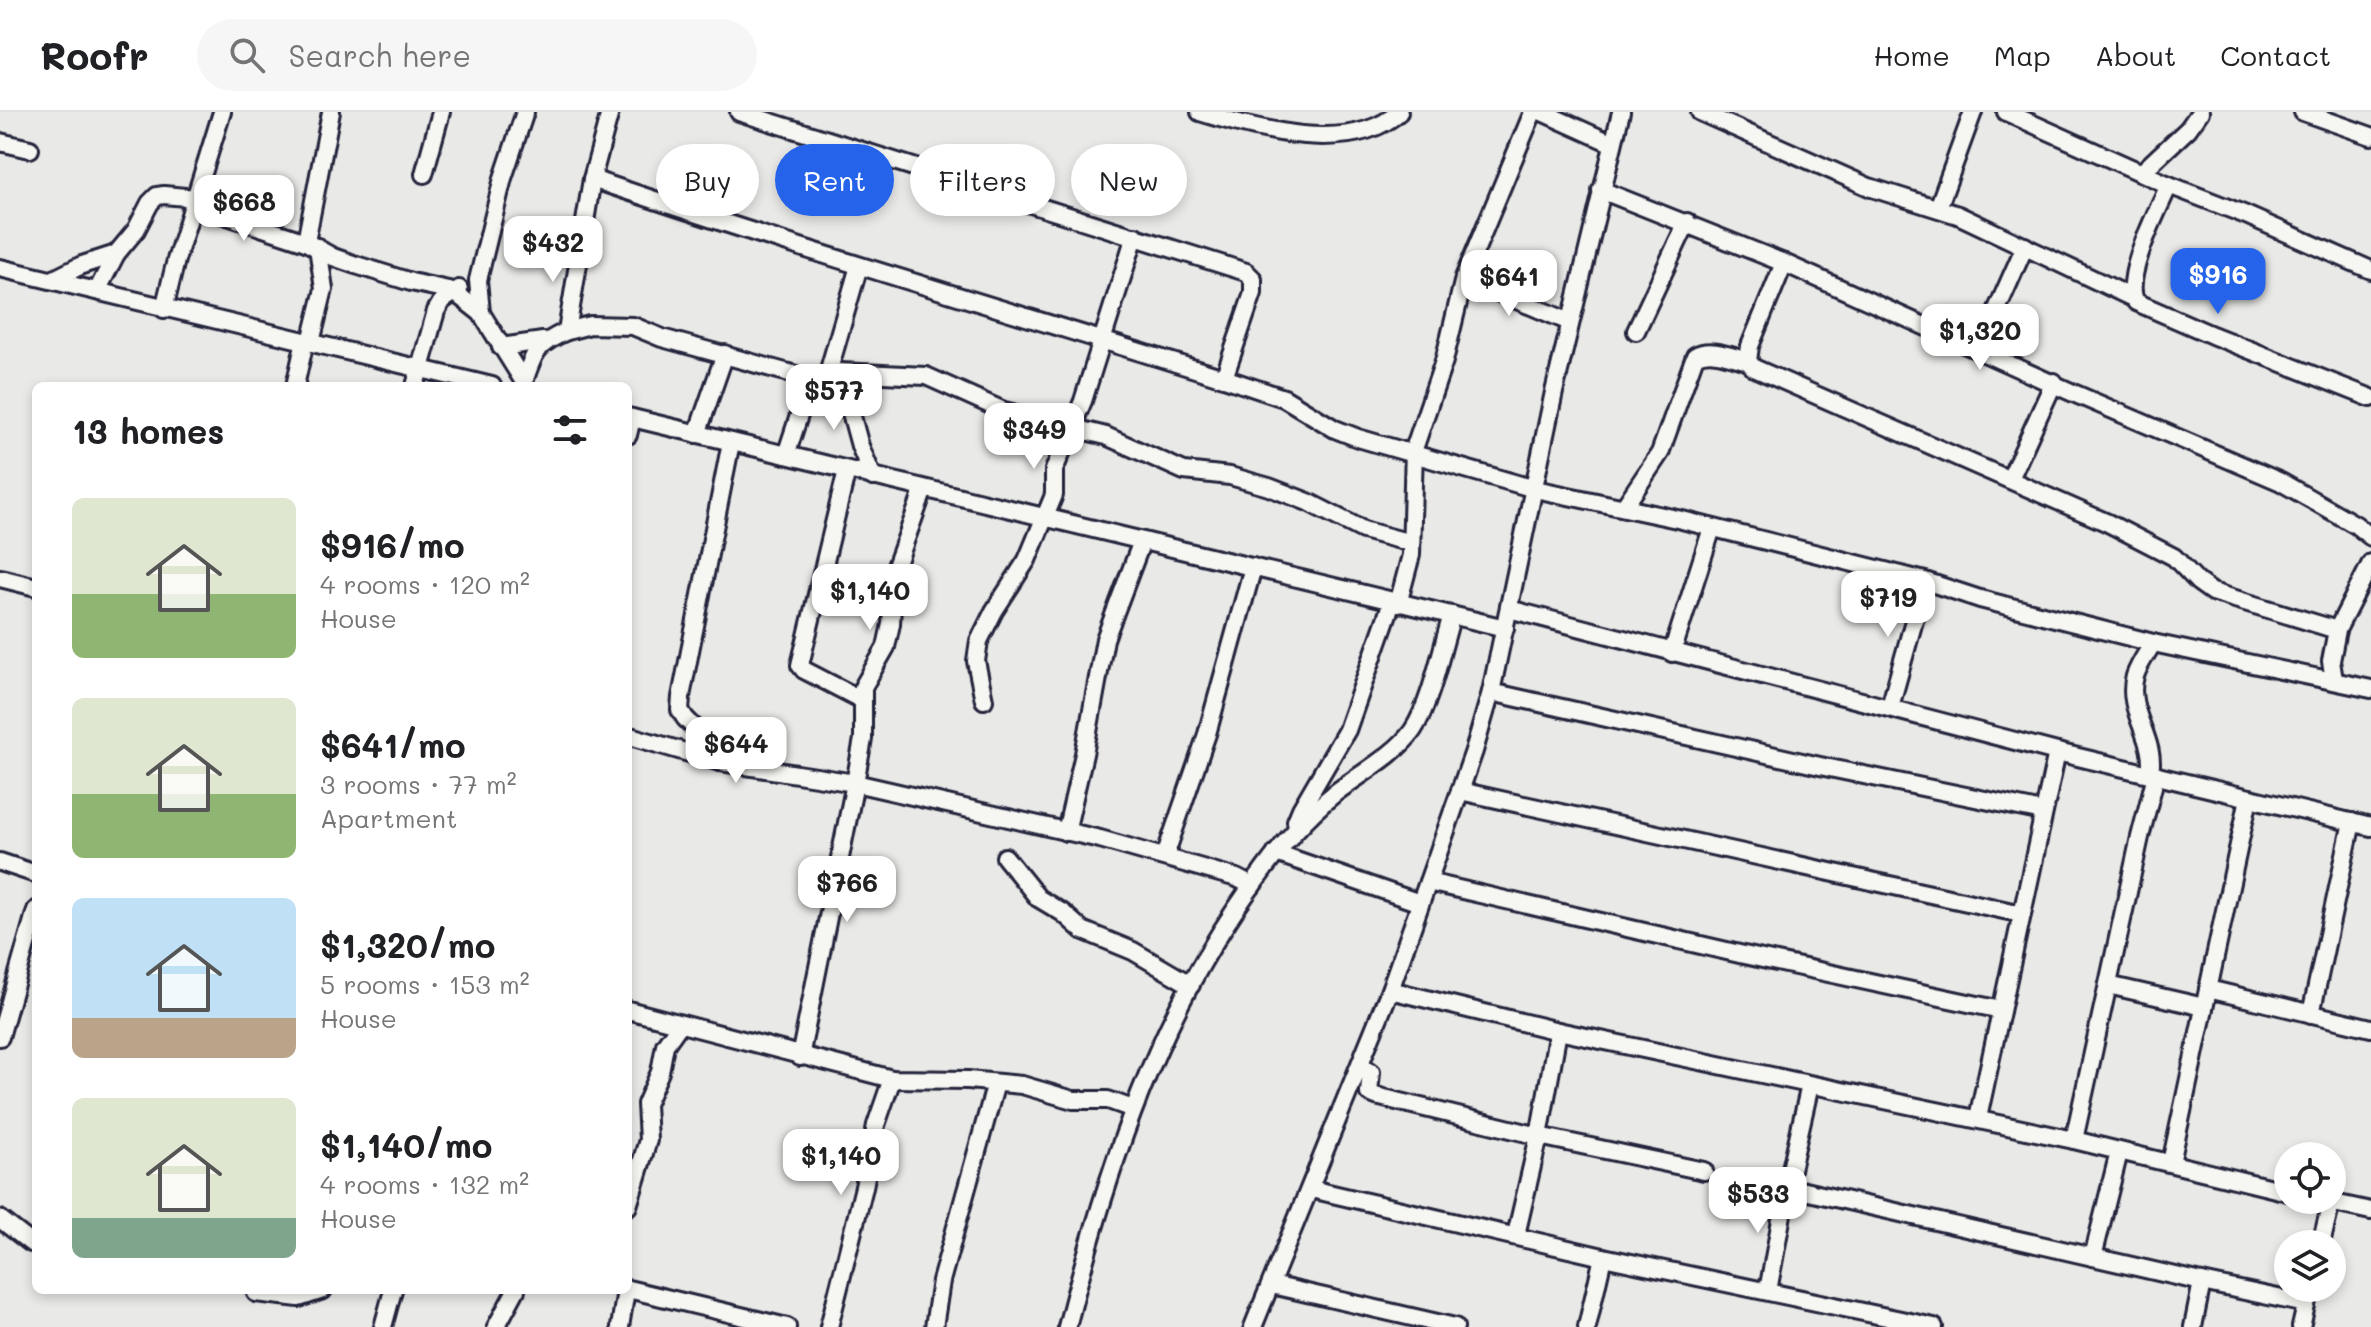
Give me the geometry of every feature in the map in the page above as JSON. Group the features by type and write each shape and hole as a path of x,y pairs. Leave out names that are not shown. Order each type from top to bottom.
{"street":[{"path":"164,309 222,112"},
{"path":"296,382 324,289 312,244 331,112"},
{"path":"424,174 441,112"},
{"path":"481,313 478,280 503,178 525,112"},
{"path":"567,331 592,179 610,112"},
{"path":"739,112 1224,263 1250,275 1253,293 1224,378"},
{"path":"1200,112 1268,130 1314,135 1367,130 1399,112"},
{"path":"1298,829 1296,821 1301,809 1347,730 1410,565 1413,455 1444,361 1464,278 1533,112"},
{"path":"1542,112 1613,144"},
{"path":"1253,1327 1390,990 1460,791 1491,692 1570,322 1621,112"},
{"path":"1700,112 1869,187 1938,208 2025,246 2133,298 2152,311 2371,398"},
{"path":"1938,208 1973,112"},
{"path":"2006,112 2371,270"},
{"path":"2142,172 2188,129 2200,112"},
{"path":"2303,112 2371,136"},
{"path":"0,142 30,149"},
{"path":"592,179 745,231 1102,339 1284,398 1345,433 1413,455 1535,489 1624,507 1925,581 1980,599 2153,643 2371,689"},
{"path":"2133,298 2139,260 2169,185"},
{"path":"1601,190 1784,263 2281,482 2369,529"},
{"path":"97,291 116,254 136,230 157,196 195,202 312,244 333,257 356,265 453,291 481,313 522,382"},
{"path":"1636,331 1687,222"},
{"path":"984,700 976,661 979,641 1027,560 1054,495 1056,467 1073,427 1135,236"},
{"path":"1979,350 2025,246"},
{"path":"52,280 82,265 116,254"},
{"path":"1748,361 1750,346 1784,263"},
{"path":"859,266 834,372 873,477"},
{"path":"0,268 476,382"},
{"path":"1464,278 1570,322"},
{"path":"416,382 436,311 453,291 478,280"},
{"path":"501,347 543,341 590,325 633,326 662,338 811,379 834,372 926,376 1004,411 1119,441 1184,471 1219,474 1269,487 1308,502 1363,530 1411,543"},
{"path":"524,382 531,359 543,341"},
{"path":"1624,507 1660,453 1695,356 1702,351 1709,352 1748,361 1772,378 2010,479 2167,553 2212,592 2337,630"},
{"path":"697,434 725,354"},
{"path":"786,455 811,379"},
{"path":"2010,479 2054,382"},
{"path":"632,423 697,434 1505,628"},
{"path":"720,762 712,746 680,710 731,442"},
{"path":"847,470 800,665 862,700"},
{"path":"800,1057 863,739 865,680 886,647 894,572 924,489"},
{"path":"1672,653 1712,528"},
{"path":"1066,832 1105,639 1142,541"},
{"path":"2334,680 2331,661 2337,630 2371,563"},
{"path":"1165,856 1207,734 1253,567"},
{"path":"0,578 32,586"},
{"path":"1890,707 1925,581"},
{"path":"1509,609 2057,752 2371,827"},
{"path":"1067,1327 1098,1210 1133,1109 1191,985 1231,915 1276,853 1315,810 1413,731 1452,615"},
{"path":"2074,1140 2153,774 2152,757 2133,694 2136,673 2153,643"},
{"path":"1491,692 1820,766 2043,812"},
{"path":"632,739 720,762 855,783 1066,832 1165,856 1237,878 1252,886"},
{"path":"1978,1118 2057,752"},
{"path":"1460,791 2022,914"},
{"path":"2171,1163 2249,798"},
{"path":"2311,1014 2352,822"},
{"path":"1276,853 1420,903"},
{"path":"1005,857 1038,898 1063,913 1082,930 1133,951 1191,985"},
{"path":"0,862 32,873"},
{"path":"1428,882 1728,952 2001,1010"},
{"path":"0,1037 32,924"},
{"path":"2108,985 2204,1007"},
{"path":"2208,989 2371,1028"},
{"path":"1390,990 1558,1031 1978,1118 2274,1189"},
{"path":"632,1011 892,1079 1022,1085 1073,1100 1108,1100 1133,1109"},
{"path":"632,1193 648,1140 646,1104 660,1072 665,1045 680,1024"},
{"path":"1516,1235 1539,1136 1558,1031"},
{"path":"1361,1065 1371,1072 1368,1089 1372,1095 1539,1136 1704,1171"},
{"path":"829,1327 861,1201 876,1125 892,1079"},
{"path":"934,1327 941,1281 996,1083"},
{"path":"1768,1291 1810,1085"},
{"path":"2093,1257 2119,1152"},
{"path":"1787,1187 2202,1282 2274,1292"},
{"path":"1311,1189 1603,1257 1934,1327"},
{"path":"2346,1206 2371,1211"},
{"path":"0,1219 31,1243"},
{"path":"1587,1327 1603,1257"},
{"path":"2193,1327 2202,1282"},
{"path":"1272,1285 1455,1327"},
{"path":"632,1291 787,1327"},
{"path":"265,1294 299,1298 311,1294"},
{"path":"383,1327 392,1294"},
{"path":"496,1327 514,1294"},
{"path":"620,1327 626,1294"},
{"path":"2301,1327 2307,1302"}]}
